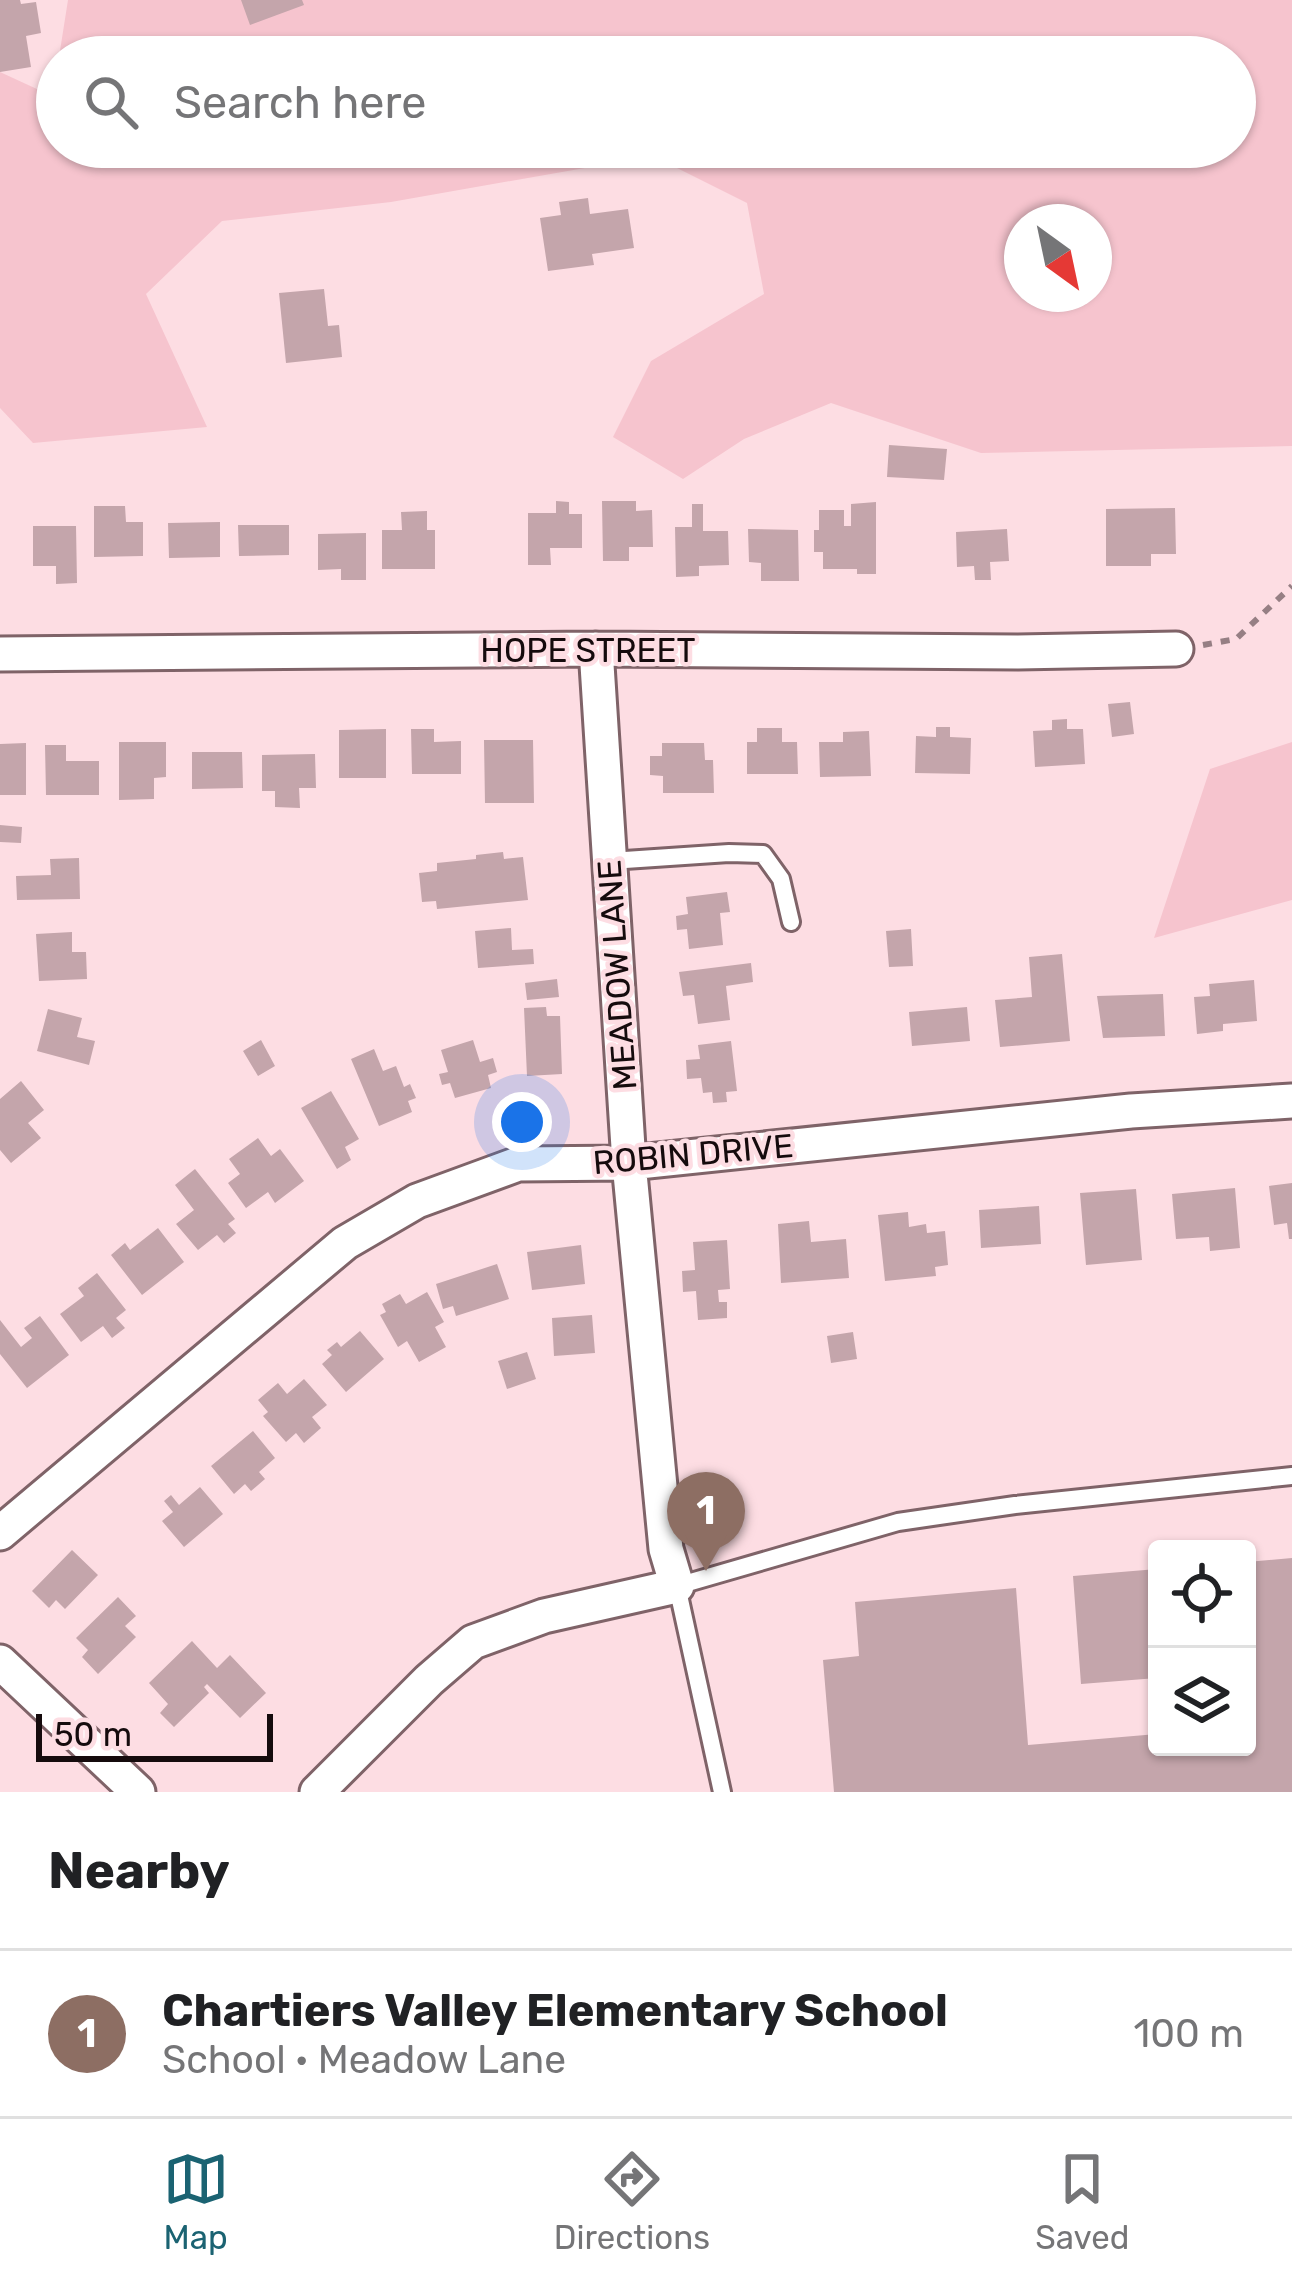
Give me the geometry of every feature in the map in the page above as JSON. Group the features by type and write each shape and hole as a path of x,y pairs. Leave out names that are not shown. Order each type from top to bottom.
{"street":[{"name":"HOPE STREET","path":"0,655 1176,649"},
{"name":"MEADOW LANE","path":"596,650 629,1163 666,1549 677,1586"},
{"name":"ROBIN DRIVE","path":"0,1534 345,1243 417,1201 518,1164 629,1163 1131,1111 1292,1101"},
{"path":"317,1792 473,1642 544,1616 677,1586"},
{"path":"0,1662 138,1792"}],"lane":[{"path":"610,861 763,854 781,879 791,922"},
{"path":"677,1586 898,1522 1292,1476"},
{"name":"MEADOW LANE","path":"677,1586 722,1792"}],"path":[{"path":"1176,649 1236,639 1292,586"}],"shaded area":[{"path":"68,0 1292,0 1292,446 981,453 831,403 744,439 683,479 613,437 651,361 764,294 747,203 677,168 1256,168 1256,36 62,36"},
{"path":"0,72 36,89 36,168 585,168 391,202 222,221 146,294 207,427 33,443 0,408"},
{"path":"1292,742 1292,900 1154,938 1210,769"}],"building":[{"path":"0,0 36,2 41,33 26,36 31,67 0,72"},
{"path":"241,0 302,0 304,5 250,25"},
{"path":"588,198 590,214 628,209 634,248 592,254 594,265 548,271 540,218 561,215 559,202"},
{"path":"324,289 328,326 339,325 342,357 286,363 279,293"},
{"path":"889,445 947,449 944,480 887,477"},
{"path":"556,501 569,502 569,514 582,514 582,548 550,548 551,565 528,565 528,513 556,513"},
{"path":"602,501 636,501 636,511 652,510 653,547 629,547 629,561 603,561"},
{"path":"876,502 876,574 823,569 823,552 814,552 819,510 844,510 844,526 851,526 851,504"},
{"path":"692,504 703,504 703,531 728,531 729,565 699,566 699,576 676,577 675,527 692,527"},
{"path":"94,506 125,506 126,522 143,522 143,556 94,557"},
{"path":"1175,508 1176,554 1151,554 1151,566 1106,566 1106,509"},
{"path":"427,511 427,530 435,530 435,569 382,569 382,530 402,530 401,512"},
{"path":"220,522 220,557 169,558 168,523"},
{"path":"238,525 289,525 289,555 239,556"},
{"path":"33,526 76,526 77,583 56,584 56,566 33,566"},
{"path":"748,529 798,530 799,581 761,581 761,563 749,562"},
{"path":"1007,529 1009,561 990,562 991,580 975,580 974,566 957,567 956,532"},
{"path":"366,533 366,580 341,580 341,569 318,570 318,534"},
{"path":"1130,702 1134,734 1112,737 1108,704"},
{"path":"1067,719 1067,729 1083,729 1085,764 1035,767 1033,731 1052,730 1052,720"},
{"path":"936,727 950,727 950,737 971,738 970,774 915,773 916,736 936,737"},
{"path":"757,728 782,728 782,742 797,742 798,774 747,774 747,742 757,742"},
{"path":"386,729 386,778 339,778 339,730"},
{"path":"411,729 434,729 434,742 461,741 461,774 412,774"},
{"path":"869,731 871,776 820,777 819,742 843,742 843,732"},
{"path":"484,740 533,740 534,803 485,803"},
{"path":"119,742 166,742 166,777 154,778 154,799 119,800"},
{"path":"26,743 26,795 0,795 0,744"},
{"path":"662,743 704,743 705,760 713,760 714,793 663,793 663,776 650,775 650,756 662,756"},
{"path":"45,745 66,745 66,761 99,761 99,795 46,795"},
{"path":"192,752 242,752 243,788 192,789"},
{"path":"315,754 316,788 299,788 300,808 275,807 275,791 262,791 262,755"},
{"path":"0,825 22,827 21,843 0,842"},
{"path":"503,852 504,859 523,857 528,900 437,909 436,901 422,902 419,873 437,871 437,863"},
{"path":"79,858 80,899 17,900 16,876 51,875 50,859"},
{"path":"727,892 730,912 720,913 723,945 689,949 687,929 677,930 676,916 688,914 686,897"},
{"path":"511,928 512,950 533,949 534,964 478,968 475,931"},
{"path":"911,929 913,966 889,967 886,931"},
{"path":"72,932 72,952 86,952 87,979 39,981 36,934"},
{"path":"1062,954 1070,1041 1000,1047 995,1000 1032,997 1029,957"},
{"path":"751,963 753,982 726,986 730,1020 698,1024 694,995 683,996 679,972"},
{"path":"557,979 559,997 527,1000 525,983"},
{"path":"1254,980 1257,1021 1223,1024 1223,1031 1197,1034 1194,997 1210,996 1209,984"},
{"path":"1163,994 1165,1036 1103,1038 1097,996"},
{"path":"546,1007 547,1016 560,1016 562,1074 527,1076 524,1008"},
{"path":"967,1007 970,1041 912,1046 909,1012"},
{"path":"48,1009 82,1018 77,1037 95,1041 89,1065 37,1051"},
{"path":"261,1040 275,1066 258,1076 243,1051"},
{"path":"473,1040 480,1062 493,1058 497,1072 488,1075 491,1088 455,1098 450,1083 442,1085 439,1074 448,1072 441,1050"},
{"path":"731,1041 737,1091 726,1092 727,1102 713,1103 712,1092 703,1093 701,1078 687,1079 686,1060 700,1059 698,1045"},
{"path":"374,1049 383,1071 396,1066 404,1087 410,1084 416,1098 408,1101 412,1112 379,1126 351,1059"},
{"path":"21,1081 44,1110 28,1123 41,1138 11,1163 0,1150 0,1099"},
{"path":"331,1091 359,1139 345,1147 351,1160 337,1169 301,1108"},
{"path":"258,1138 271,1156 280,1149 304,1181 275,1203 268,1192 246,1208 228,1183 240,1174 229,1159"},
{"path":"195,1169 235,1219 228,1224 236,1233 224,1243 217,1235 198,1250 176,1224 194,1210 175,1185"},
{"path":"1292,1183 1289,1239 1287,1223 1274,1225 1269,1186"},
{"path":"1235,1188 1240,1248 1210,1251 1209,1237 1176,1239 1172,1194"},
{"path":"1136,1189 1142,1260 1086,1265 1080,1193"},
{"path":"1039,1206 1041,1244 981,1248 979,1210"},
{"path":"908,1212 909,1227 926,1224 927,1233 945,1231 948,1265 935,1267 936,1276 885,1281 878,1215"},
{"path":"809,1221 811,1242 846,1239 849,1278 781,1283 778,1224"},
{"path":"158,1228 184,1262 142,1295 111,1255 125,1243 130,1250"},
{"path":"727,1240 730,1289 718,1290 719,1302 727,1302 727,1318 698,1320 696,1291 683,1292 682,1271 695,1270 693,1242"},
{"path":"581,1245 585,1284 532,1290 527,1252"},
{"path":"497,1264 509,1299 456,1316 453,1306 443,1309 436,1284"},
{"path":"97,1273 126,1310 116,1318 125,1328 112,1338 103,1326 81,1342 60,1314 84,1296 78,1288"},
{"path":"427,1292 444,1322 435,1327 446,1347 419,1362 407,1341 398,1347 380,1315 386,1312 382,1304 400,1294 406,1304"},
{"path":"592,1315 595,1353 554,1356 552,1318"},
{"path":"40,1316 69,1355 27,1388 0,1354 0,1320 21,1347 32,1338 24,1328"},
{"path":"360,1331 384,1359 346,1392 322,1364 332,1355 327,1350 337,1342 341,1347"},
{"path":"853,1332 857,1359 831,1363 827,1336"},
{"path":"527,1352 536,1379 507,1389 498,1361"},
{"path":"304,1379 327,1405 312,1417 321,1428 304,1443 296,1433 286,1442 263,1416 268,1412 258,1400 278,1383 287,1394"},
{"path":"253,1431 275,1458 259,1472 265,1479 251,1491 245,1484 234,1494 211,1466"},
{"path":"200,1487 223,1514 184,1547 162,1521 173,1512 164,1501 171,1495 179,1505"},
{"path":"72,1550 98,1575 65,1609 56,1600 49,1608 32,1591"},
{"path":"1292,1558 1292,1792 834,1792 823,1660 859,1656 855,1602 1016,1588 1028,1745 1148,1735 1148,1756 1256,1756 1256,1561"},
{"path":"1148,1570 1148,1679 1081,1684 1073,1576"},
{"path":"118,1597 136,1616 125,1626 136,1637 98,1674 82,1657 88,1650 76,1638"},
{"path":"192,1641 217,1668 230,1655 266,1693 240,1718 207,1684 209,1693 174,1727 160,1713 168,1704 149,1683"}],"place":[{"name":"Chartiers Valley Elementary School","path":"706,1571"}]}
